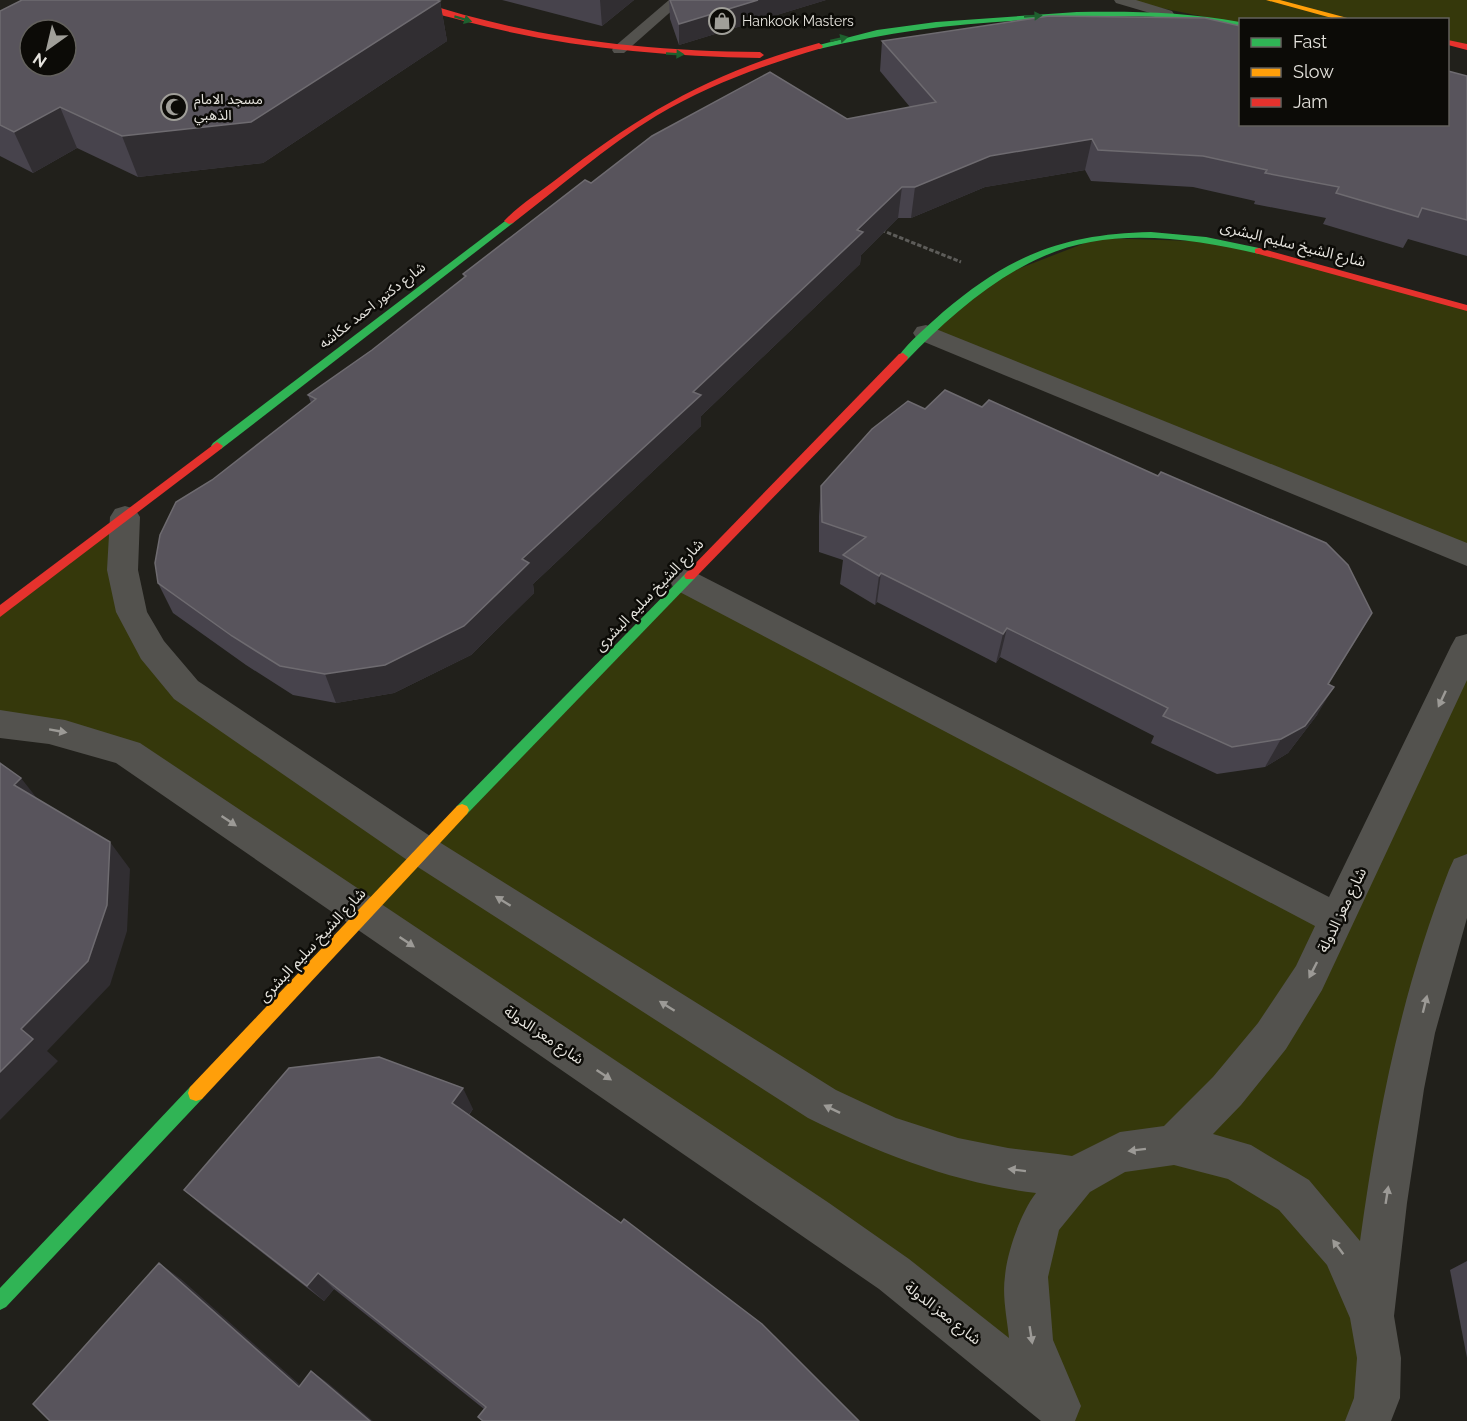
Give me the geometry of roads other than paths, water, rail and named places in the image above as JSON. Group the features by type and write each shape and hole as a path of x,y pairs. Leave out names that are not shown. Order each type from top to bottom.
{"street":[{"path":"407,0 470,22 517,33 619,50 728,56 783,55 855,36 929,23 1047,15 1167,14 1239,24"},
{"path":"1270,0 1343,18"},
{"path":"1449,43 1467,47"},
{"path":"619,50 651,64"},
{"name":"شارع دكتور احمد عكاشه","path":"0,612 631,128 665,106 722,78 783,55"},
{"path":"665,106 667,86"},
{"name":"شارع الشيخ سليم البشرى","path":"0,1301 423,851 926,333 959,303 997,277 1043,252 1098,238 1160,235 1225,242 1467,308"},
{"path":"926,333 1467,555"},
{"path":"125,517 121,553 124,590 136,625 157,659 186,690 423,851 822,1104 880,1133 943,1155 1009,1170 1075,1177"},
{"path":"685,581 1338,920"},
{"name":"شارع معز الدولة","path":"1174,1145 1227,1091 1272,1036 1309,978 1467,646"},
{"name":"شارع معز الدولة","path":"0,723 21,724 77,735 128,753 894,1274 1065,1413"},
{"path":"1372,1316 1396,1138 1415,1044 1433,969 1454,900 1467,870"},
{"path":"1065,1413 1031,1341 1026,1277 1041,1220 1075,1177 1120,1152 1174,1145 1236,1160 1294,1195 1342,1250 1372,1316 1379,1358 1376,1413"}],"lane":[{"path":"619,50 677,0"},
{"path":"1121,0 1167,14"}],"place":[{"name":"Hankook Masters","path":"722,21"},
{"name":"مسجد الامام الذهبي","path":"174,107"}]}
